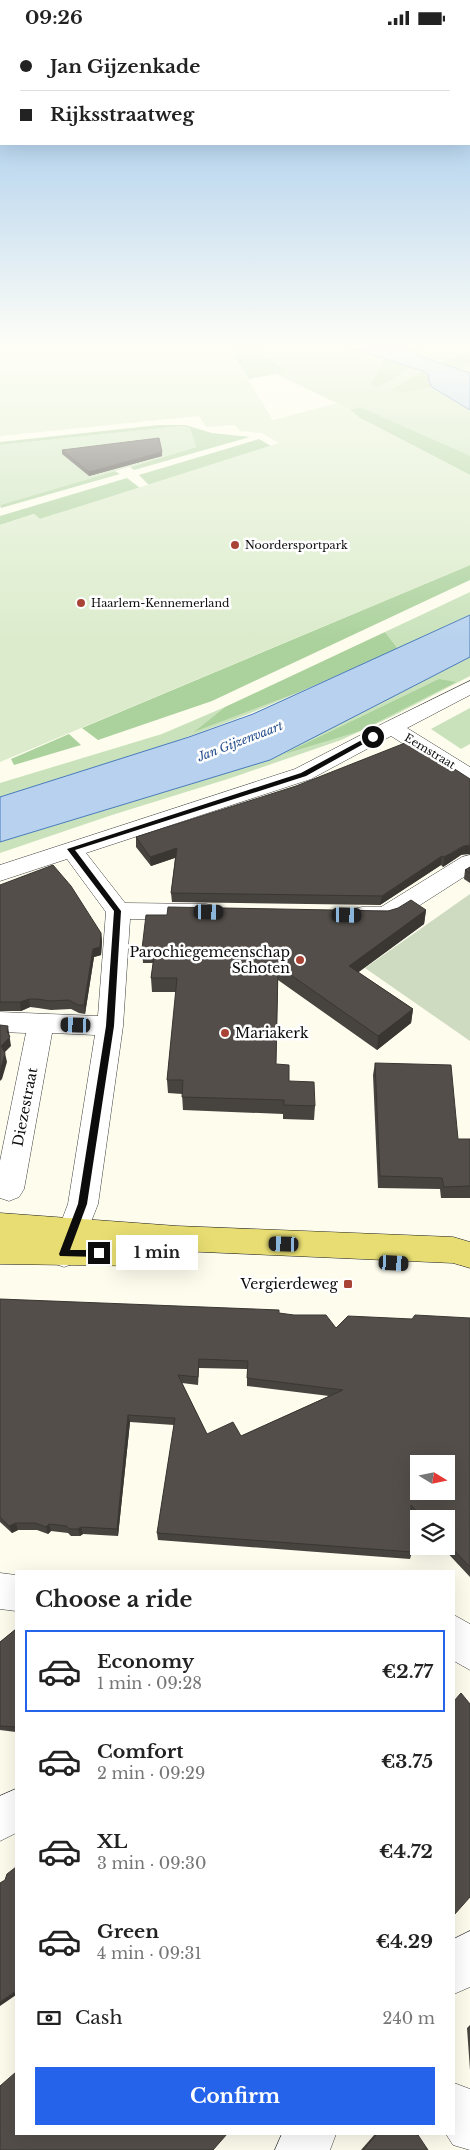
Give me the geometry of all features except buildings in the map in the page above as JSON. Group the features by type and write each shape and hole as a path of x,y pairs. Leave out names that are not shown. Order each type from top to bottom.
{"main road":[{"path":"0,1225 68,1243 176,1253 454,1266 470,1262"},
{"path":"0,1251 68,1243 177,1239 453,1250 470,1255"}],"street":[{"path":"0,873 303,774 470,687"},
{"name":"Eemstraat","path":"391,727 465,767"},
{"path":"68,1243 83,1204 110,1026 118,911 70,849"},
{"path":"337,915 386,915 470,862"},
{"path":"118,911 228,913"},
{"path":"0,1022 110,1026"},
{"name":"Diezestraat","path":"9,1189 41,1024"},
{"path":"0,1591 15,1593"},
{"path":"455,1635 470,1651"},
{"path":"0,1820 15,1810"},
{"path":"455,1971 470,1953"},
{"path":"455,2108 470,2128"},
{"path":"299,2150 312,2135"}],"green space":[{"path":"0,447 196,447 0,505"},
{"path":"196,447 216,447 134,470 130,467"},
{"path":"233,447 269,447 149,485 139,475"},
{"name":"Noordersportpark","path":"267,447 415,447 470,475 470,565 0,762 0,525 34,514 40,519"},
{"path":"415,447 449,447 470,456 470,475"},
{"path":"418,447 470,447 470,475"},
{"path":"115,471 120,474 1,508 0,505"},
{"path":"127,478 140,488 40,519 34,514 0,525 0,516"},
{"path":"470,565 470,580 212,701 98,740 82,728"},
{"path":"470,592 470,615 398,649 385,632"},
{"path":"385,632 398,649 297,693 194,732 225,707"},
{"path":"470,657 470,676 391,717 341,740 0,853 0,842 270,760"},
{"path":"439,679 456,682 360,731 284,754"},
{"path":"297,693 187,737 0,797 0,783 162,734 225,707 196,731"},
{"path":"470,708 470,744 461,749 431,729"},
{"path":"69,734 81,745 14,765 11,759"},
{"path":"470,894 470,1041 365,968"}],"water":[{"name":"Jan Gijzenvaart","path":"470,615 470,657 270,760 0,842 0,797 189,737 253,714"}],"place":[{"name":"Noordersportpark","path":"235,545"},
{"name":"Haarlem-Kennemerland","path":"81,603"},
{"name":"Parochiegemeenschap Schoten","path":"300,960"},
{"name":"Mariakerk","path":"225,1033"},
{"name":"Vergierdeweg","path":"348,1284"}],"route":[{"path":"99,1253 64,1254 83,1204 110,1026 118,911 70,849 303,774 373,737"}]}
